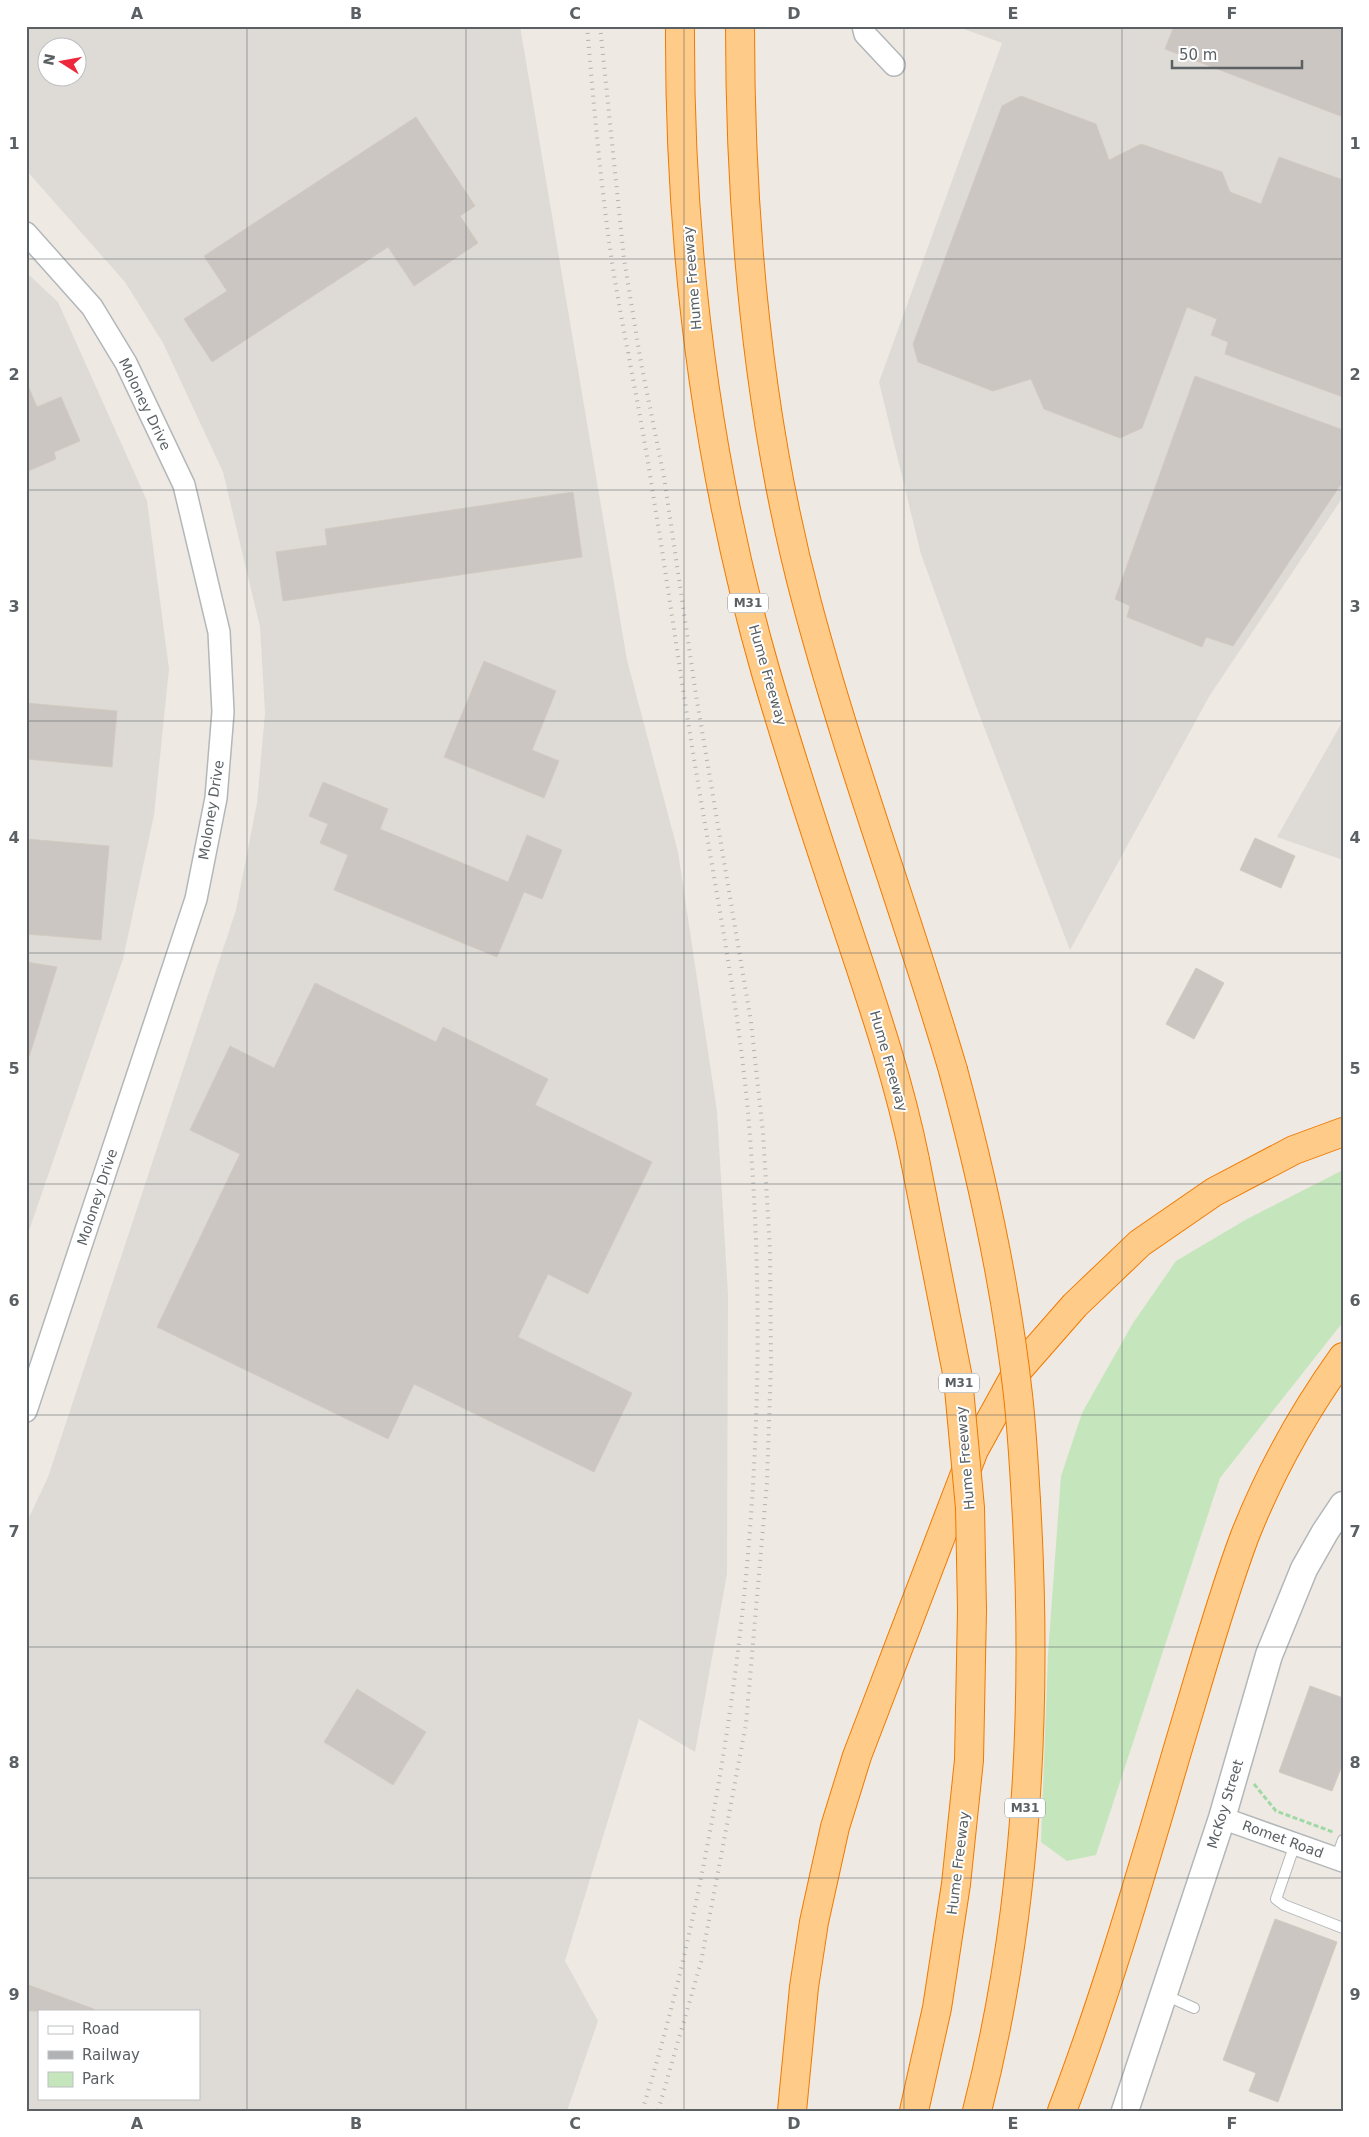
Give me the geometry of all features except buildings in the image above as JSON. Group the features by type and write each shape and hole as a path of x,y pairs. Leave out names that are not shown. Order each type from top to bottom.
{"highway":[{"name":"Hume Freeway","path":"680,26 680,97 695,319 714,438 735,550 765,670 874,1010 909,1129 958,1378 970,1508 972,1610 969,1760 956,1884 937,2008 914,2111"},
{"name":"M31","path":"740,26 740,96 746,225 758,350 780,481 806,600 842,725 924,972 975,1152 1000,1270 1018,1395 1031,1590 1030,1712 1024,1835 1009,1955 986,2076 977,2111"},
{"path":"792,2111 804,1987 814,1922 835,1826 857,1756 974,1450 1018,1370 1075,1306 1140,1243 1214,1192 1294,1150 1343,1132"},
{"path":"1062,2111 1143,1869 1214,1628 1244,1538 1281,1457 1326,1380 1343,1357"}],"street":[{"path":"863,26 865,34 870,41 894,65"},
{"name":"Moloney Drive","path":"26,233 92,307 126,363 184,485 219,632 223,712 216,798 196,900 26,1411"},
{"name":"McKoy Street","path":"1126,2111 1222,1818 1269,1655 1304,1569 1343,1504"},
{"name":"Romet Road","path":"1222,1818 1295,1844 1340,1853"}],"lane":[{"path":"1295,1844 1276,1899 1284,1905 1343,1928"},
{"path":"1164,1994 1194,2008"}],"path":[{"path":"1256,1775 1254,1784 1276,1812 1334,1833"}],"shaded area":[{"path":"26,26 520,26 627,660 678,852 717,1111 728,1294 727,1574 695,1752 639,1719 565,1961 598,2021 567,2111 26,2111 26,1524 48,1477 236,910 257,803 265,713 260,627 223,472 163,343 125,282 26,170"},
{"path":"956,26 1343,26 1343,497 1210,695 1070,950 974,701 921,554 879,382 1002,43"},
{"path":"30,276 58,302 147,501 169,669 154,815 123,959 26,1239 26,278"},
{"path":"1341,724 1343,725 1343,860 1277,837"}],"green space":[{"path":"1343,1170 1343,1322 1220,1478 1096,1855 1067,1861 1041,1842 1048,1654 1061,1476 1082,1413 1133,1323 1176,1261 1247,1219"}],"railway":[{"path":"587,26 601,178 613,269 648,460 742,1055 755,1218 757,1379 754,1460 749,1540 731,1701 719,1781 695,1906 666,2029 642,2111"},
{"path":"600,26 624,259 641,363 664,477 696,695 751,1022 763,1133 770,1249 771,1364 767,1482 746,1724 701,1962 658,2111"}]}
